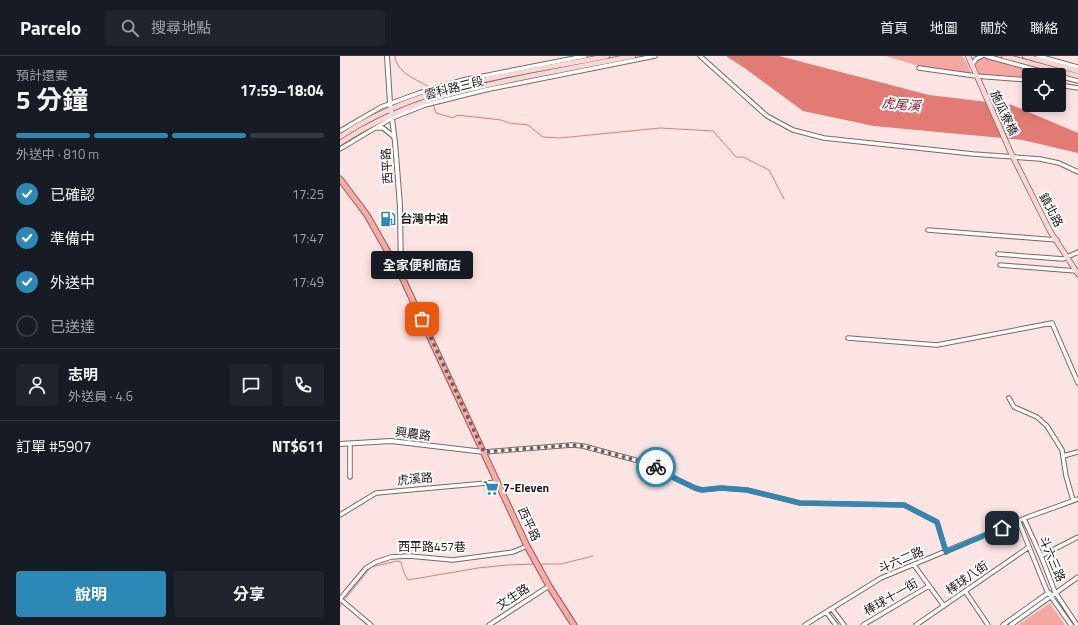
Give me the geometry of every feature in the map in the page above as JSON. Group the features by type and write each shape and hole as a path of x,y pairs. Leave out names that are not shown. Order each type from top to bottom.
{"main road":[{"path":"580,64 607,56"},
{"path":"580,64 633,56"},
{"name":"施瓜寮橋","path":"968,56 977,79 1012,154"},
{"path":"1004,56 1078,76"},
{"path":"1025,56 1078,71"},
{"name":"雲科路三段","path":"340,137 372,118 391,111 464,90 580,64"},
{"name":"雲科路三段","path":"340,143 419,95 476,82 580,64"},
{"name":"鎮北路","path":"1012,154 1050,231 1078,273"},
{"name":"西平路","path":"340,179 368,215 401,275 527,546 549,586 574,625"}],"street":[{"name":"西平路","path":"387,56 400,206 401,275"},
{"path":"580,64 585,56"},
{"path":"580,64 655,56"},
{"path":"700,56 767,116 793,130 824,138 973,154 1012,154 1060,163 1078,172"},
{"path":"972,66 976,59 982,56"},
{"path":"986,56 1030,68"},
{"path":"1038,56 1078,67"},
{"path":"919,68 977,79 1022,80"},
{"path":"1066,78 1078,81"},
{"path":"1066,85 1078,88"},
{"name":"雲科路三段","path":"340,131 368,114 391,111"},
{"name":"雲科路三段","path":"340,149 374,128 391,111"},
{"path":"374,128 384,128 394,137"},
{"path":"928,230 1057,240"},
{"path":"998,254 1063,259 1068,258 1078,252"},
{"path":"1000,265 1078,273"},
{"path":"848,338 937,345 1052,323 1078,383"},
{"path":"1009,398 1014,408 1037,417 1047,426 1062,450 1066,476 1073,500"},
{"name":"興農路","path":"340,444 391,441 484,452"},
{"path":"350,444 350,477"},
{"path":"484,452 565,445 583,446 650,464 664,473 702,490 721,488 747,490 800,503 904,505 937,522 946,552"},
{"path":"1063,456 1078,452"},
{"name":"虎溪路","path":"340,515 376,493 498,482"},
{"name":"斗六二路","path":"805,625 881,578 1024,519 1078,499"},
{"name":"斗六三路","path":"1024,519 1055,592 1077,625"},
{"name":"斗六三路","path":"1019,522 1049,595 1071,625"},
{"path":"1041,556 1078,537"},
{"name":"西平路457巷","path":"341,599 366,568 376,562 391,557 409,556 453,560 513,552 527,546"},
{"name":"棒球八街","path":"916,625 922,623 1029,547"},
{"path":"914,565 944,606"},
{"path":"1002,625 1078,577"},
{"name":"文生路","path":"489,625 549,586"},
{"name":"棒球十一街","path":"863,625 929,586"},
{"path":"965,591 988,625"},
{"path":"1011,625 1049,595"},
{"path":"341,599 371,625"},
{"path":"832,609 844,625"},
{"path":"826,612 836,625"}],"shaded area":[{"path":"886,56 962,56 967,63 971,74 922,67"},
{"path":"986,57 1024,68 1022,68 1022,77 979,74 975,64 979,59"},
{"path":"1050,603 1065,625 1018,625"}],"water":[{"name":"虎尾溪","path":"726,56 779,56 929,95 1012,105 1022,109 1022,112 1028,112 1078,133 1078,153 1023,140 874,126 803,111"}],"waterway":[{"path":"395,56 396,62 402,71 429,88"},
{"path":"433,104 436,113 453,118 457,115 528,125 543,137 560,138 660,128 713,131 736,157 743,157 769,170 784,199"},
{"path":"539,564 561,564 593,556"},
{"path":"344,600 371,567 397,561 401,562 408,580 478,568 536,564"},
{"path":"340,607 342,602"}],"way so far":[{"path":"422,319 484,452 572,445 583,446 650,464 656,467"}],"place":[{"name":"台灣中油","path":"388,219"},
{"name":"全家便利商店","path":"422,319"},
{"name":"7-Eleven","path":"491,488"}],"route":[{"path":"656,467 664,473 702,490 721,488 747,490 800,503 904,505 937,522 946,552 1002,528"}]}
